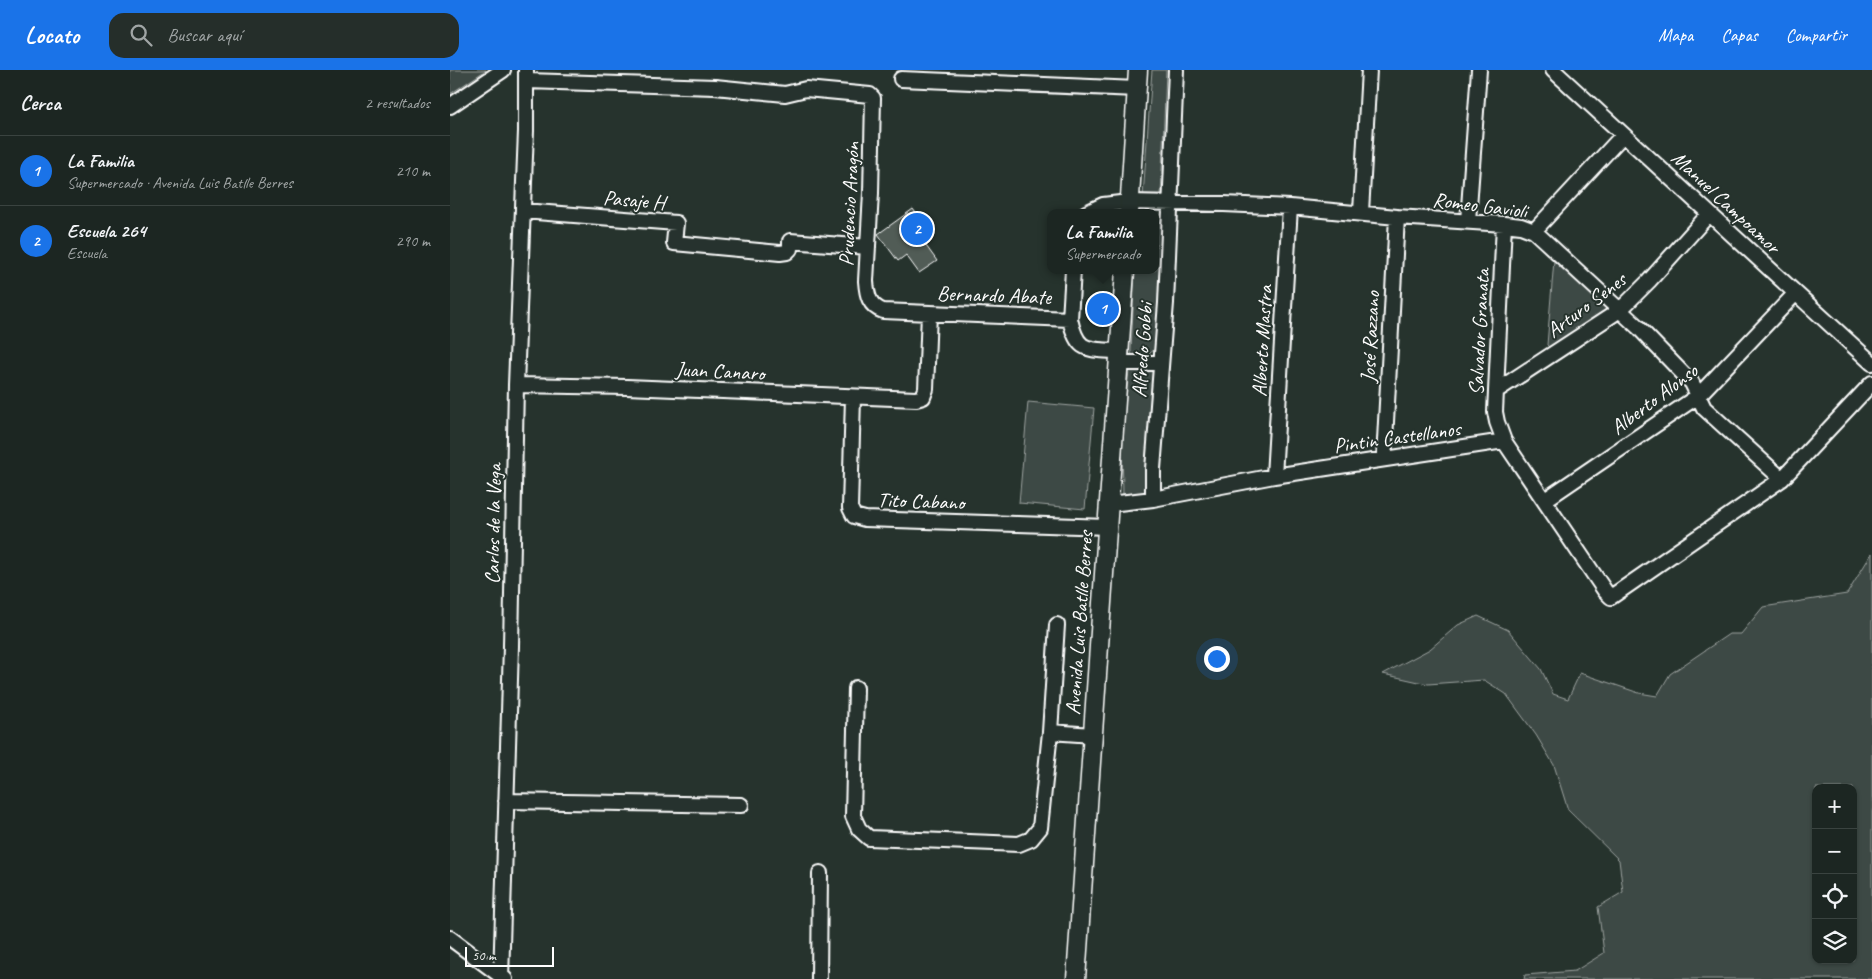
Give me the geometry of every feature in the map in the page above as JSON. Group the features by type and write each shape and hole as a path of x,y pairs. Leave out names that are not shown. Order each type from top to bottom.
{"main road":[{"path":"1129,208 1138,70"},
{"name":"Avenida Luis Batlle Berres","path":"1076,979 1125,274"}],"street":[{"path":"450,106 504,70"},
{"name":"Alfredo Gobbi","path":"1153,499 1153,469 1166,303 1176,70"},
{"path":"1361,212 1369,70"},
{"path":"1468,221 1479,70"},
{"name":"Manuel Campoamor","path":"1553,70 1872,363"},
{"name":"Prudencio Aragón","path":"527,76 715,87 785,94 806,89 870,95 873,98 872,171 867,294 870,302 877,309"},
{"name":"Carlos de la Vega","path":"502,978 516,385 527,76"},
{"path":"901,79 1137,89"},
{"path":"1534,231 1624,135"},
{"name":"Romeo Gavioli","path":"1094,209 1103,205 1129,208 1170,204 1290,207 1504,224 1521,226 1534,231 1620,310 1692,383 1704,408 1782,479"},
{"name":"Alberto Mastra","path":"1274,476 1290,207"},
{"name":"Pasaje H","path":"523,211 676,223 674,243 780,253 787,252 790,249 790,241 868,247"},
{"name":"Arturo Senes","path":"1496,391 1620,310 1649,281 1708,214"},
{"name":"José Razzano","path":"1384,459 1397,217"},
{"name":"Salvador Granata","path":"1504,224 1495,412 1496,422 1504,441"},
{"path":"1070,319 1073,274"},
{"name":"Alberto Alonso","path":"1544,500 1698,396 1795,294"},
{"name":"Bernardo Abate","path":"877,309 884,311 1070,319 1074,336 1086,348 1120,357 1161,363"},
{"name":"Juan Canaro","path":"516,385 628,387 916,399 923,397 926,389 929,312"},
{"path":"1504,441 1611,597 1782,479 1872,383"},
{"name":"Tito Cabano","path":"852,397 850,508 854,516 865,520 1108,527"},
{"name":"Pintin Castellanos","path":"1110,504 1153,499 1274,476 1504,441"},
{"path":"856,688 853,816 858,829 869,838 1019,844 1031,839 1040,828 1050,732 1057,626"},
{"path":"1050,732 1093,735"},
{"path":"506,802 741,805"},
{"path":"819,979 820,873"},
{"path":"450,938 502,978"}],"shaded area":[{"path":"450,70 486,70 450,94"},
{"path":"1152,70 1166,70 1161,196 1143,197"},
{"path":"1159,220 1165,230 1157,347 1152,352 1139,358 1132,357 1135,274 1159,274"},
{"path":"1554,260 1608,309 1550,348 1547,345"},
{"path":"1134,368 1147,368 1156,374 1148,490 1144,493 1123,496 1122,433 1129,371"},
{"path":"1028,402 1094,408 1085,509 1019,503"},
{"path":"1872,553 1872,979 1524,979 1525,975 1575,971 1604,953 1598,907 1623,892 1619,860 1568,810 1554,765 1536,735 1506,694 1484,680 1428,684 1383,674 1430,649 1458,625 1478,616 1508,630 1541,669 1553,694 1568,699 1580,673 1639,693 1657,696 1670,674 1729,634 1741,634 1763,607 1847,594"}],"building":[{"path":"913,209 933,237 924,243 937,261 919,273 906,255 898,261 878,234"}],"place":[{"name":"Escuela 264","path":"917,229"},
{"name":"La Familia","path":"1103,309"}]}
